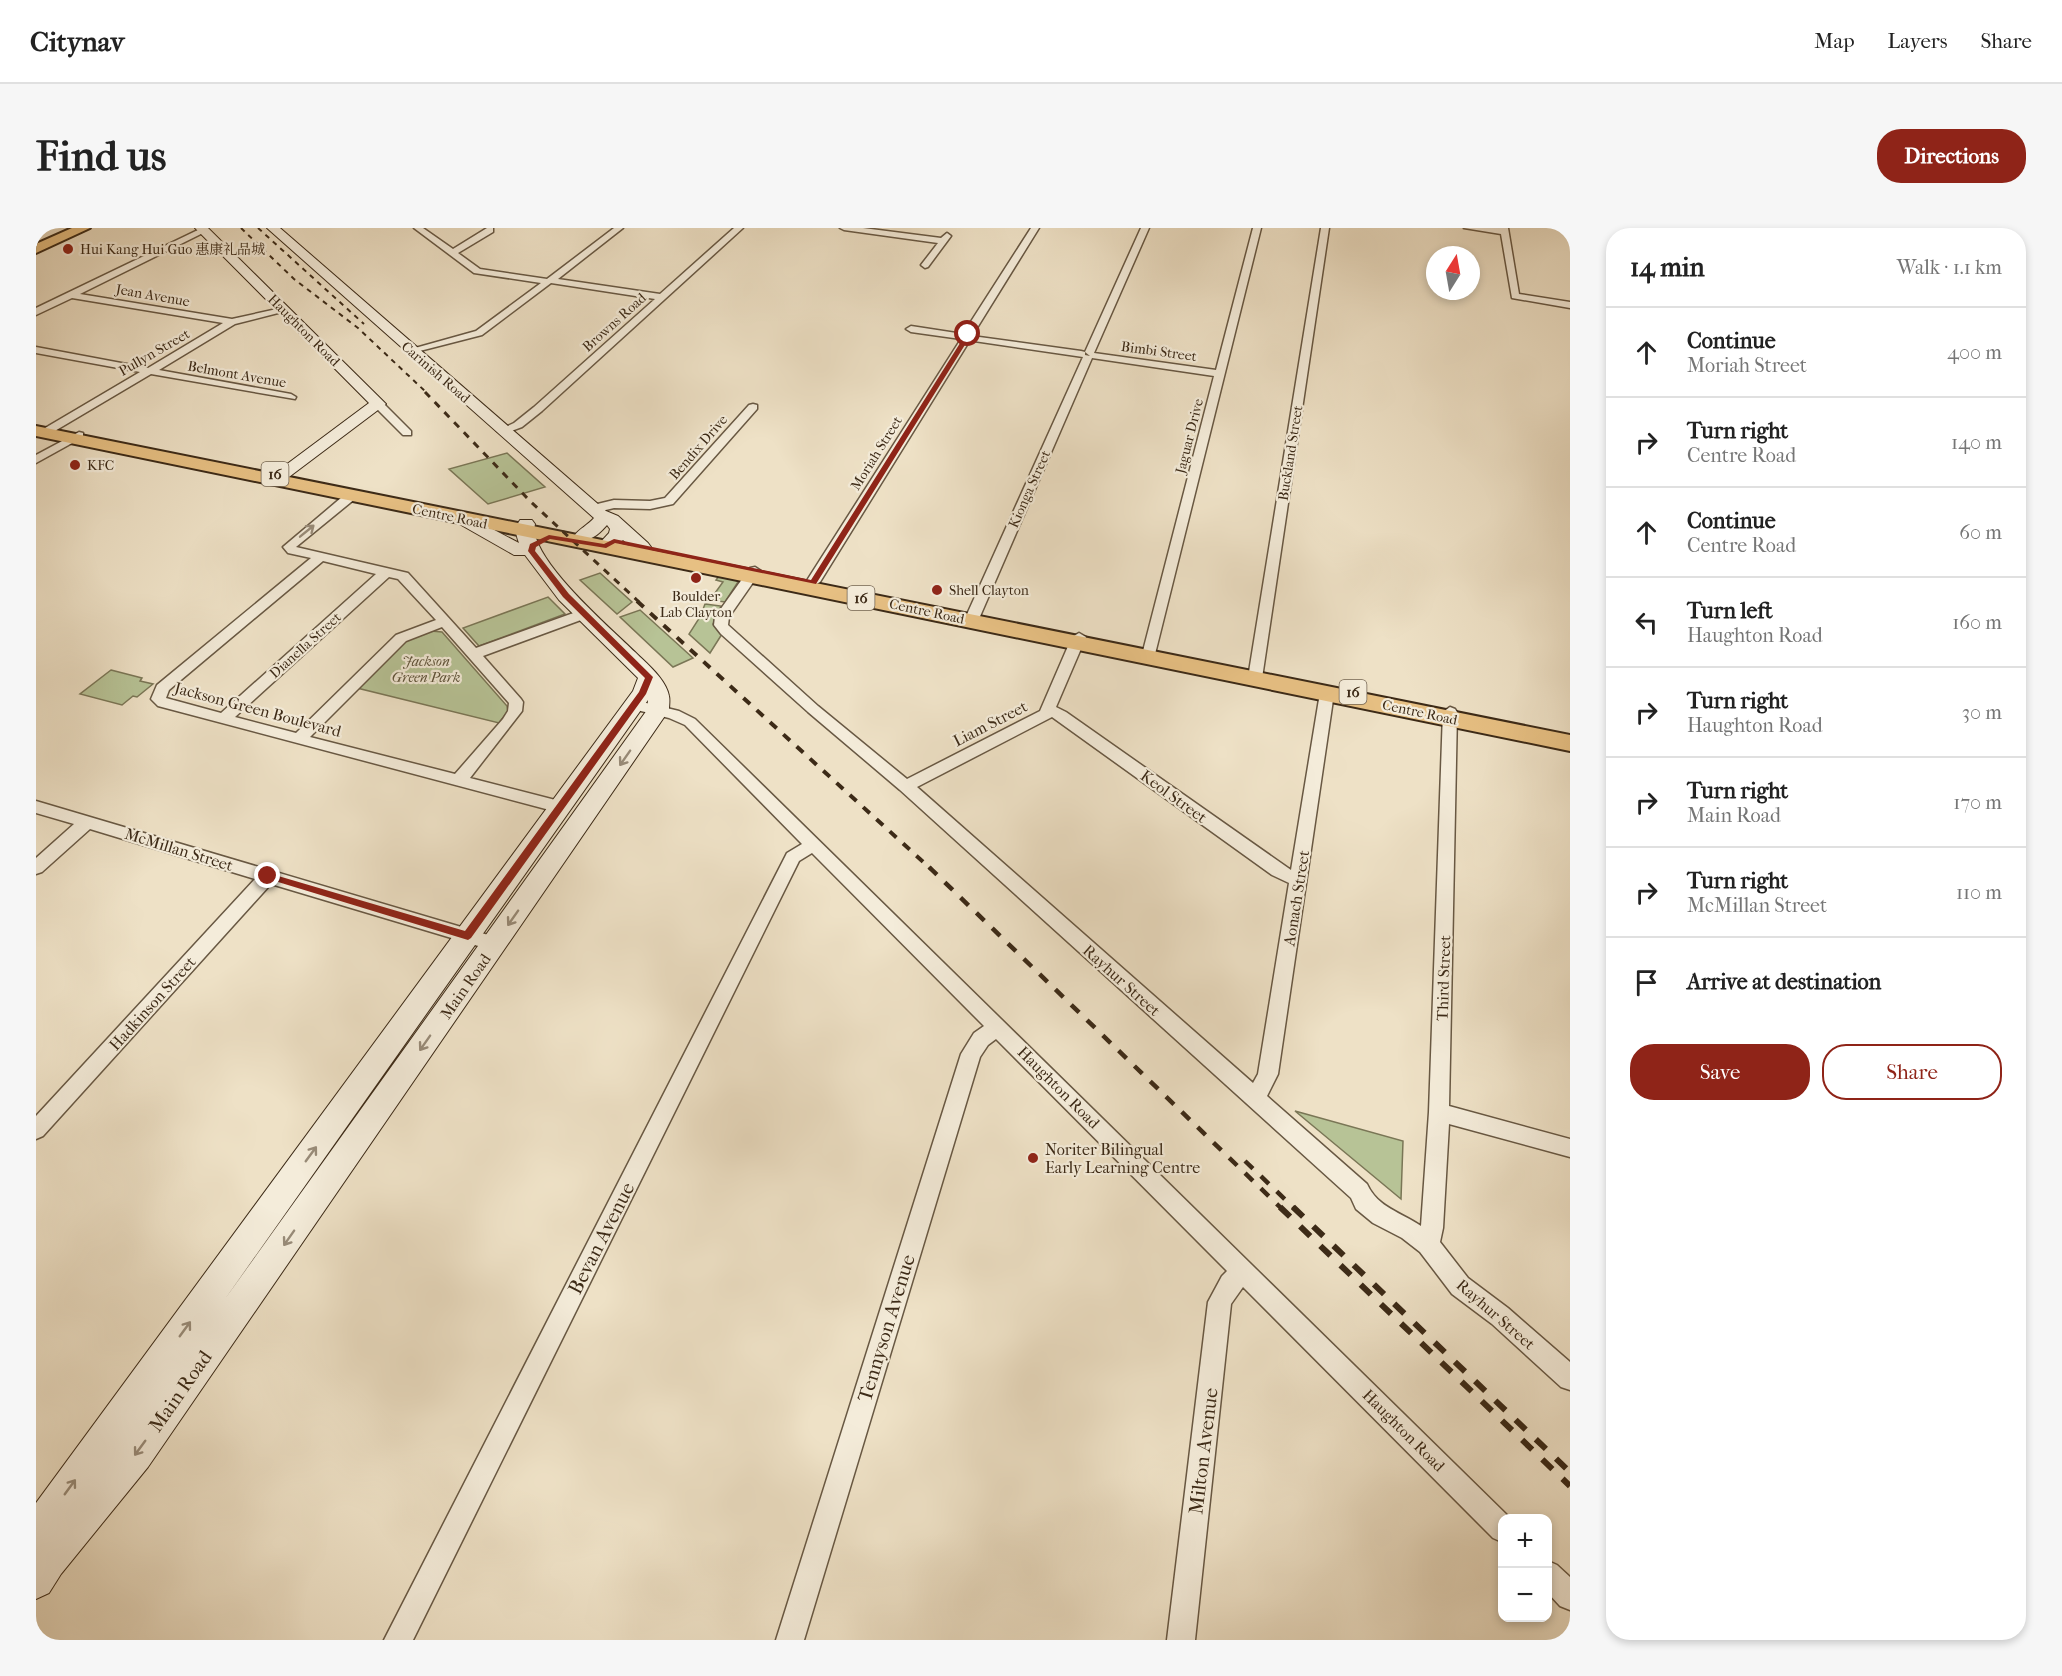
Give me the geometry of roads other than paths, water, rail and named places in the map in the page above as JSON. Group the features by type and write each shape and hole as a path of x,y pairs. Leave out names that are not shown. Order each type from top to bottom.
{"main road":[{"path":"36,249 83,228"},
{"name":"Centre Road","path":"42,430 277,477 521,535 549,537 601,531 642,547 753,574 1450,715 1570,743"},
{"name":"Centre Road","path":"277,477 462,518 521,535 601,531 753,574 813,582 972,618"},
{"name":"Centre Road","path":"1078,640 1150,651 1327,693 1570,736"}],"street":[{"name":"Carinish Road","path":"273,228 503,431 601,531"},
{"path":"418,228 477,271 661,297"},
{"path":"412,352 479,333 619,228"},
{"name":"Browns Road","path":"503,431 525,420 739,228"},
{"path":"844,228 945,238 925,265"},
{"name":"Moriah Street","path":"813,582 1035,228"},
{"name":"Kionga Street","path":"972,618 1145,228"},
{"name":"Jaguar Drive","path":"1150,651 1257,228"},
{"name":"Buckland Street","path":"1256,675 1324,228"},
{"path":"1468,228 1505,230 1515,296 1570,305"},
{"path":"36,312 202,229"},
{"name":"Haughton Road","path":"202,229 407,433"},
{"path":"453,253 490,230"},
{"name":"Jean Avenue","path":"70,295 232,322"},
{"name":"Pullyn Street","path":"42,430 232,322 283,309"},
{"name":"Bimbi Street","path":"912,329 1220,374"},
{"name":"Belmont Avenue","path":"36,350 291,397"},
{"path":"277,477 378,404"},
{"name":"Bendix Drive","path":"601,531 614,504 650,505 669,501 753,407"},
{"path":"36,460 76,436"},
{"path":"352,495 289,547 402,576 446,621 516,702 515,711 508,722 460,779"},
{"path":"521,535 565,593 649,677 659,694 658,710"},
{"name":"Jackson Green Boulevard","path":"320,556 158,694 158,699 163,703 561,807"},
{"name":"Dianella Street","path":"224,719 387,571"},
{"name":"Rayhur Street","path":"753,574 722,616 721,625 813,709 906,786 1359,1191 1364,1202 1381,1216 1410,1231 1428,1245 1460,1286 1500,1316 1570,1378"},
{"path":"474,654 584,614"},
{"path":"300,738 401,638 446,621"},
{"name":"Liam Street","path":"906,786 1046,714 1050,710 1078,640"},
{"path":"634,705 646,688 649,677"},
{"name":"Aonach Street","path":"1252,1096 1263,1087 1268,1074 1327,693"},
{"name":"Haughton Road","path":"634,705 674,714 690,722 1498,1524"},
{"name":"Main Road","path":"36,1580 48,1561 135,1454 318,1197 481,940 525,856 634,705"},
{"name":"Main Road","path":"36,1534 288,1186 481,940 551,863 658,710"},
{"name":"Keol Street","path":"1050,710 1061,715 1278,871 1299,880"},
{"name":"Third Street","path":"1428,1245 1432,1228 1440,1112 1450,715"},
{"name":"McMillan Street","path":"36,807 481,940"},
{"path":"36,868 87,822"},
{"name":"Bevan Avenue","path":"398,1640 793,857 813,845"},
{"path":"525,856 551,863"},
{"name":"Hadkinson Street","path":"36,1130 268,876"},
{"name":"Tennyson Avenue","path":"789,1640 971,1054 981,1039 998,1027"},
{"path":"1440,1112 1570,1148"},
{"path":"288,1186 318,1197"},
{"name":"Milton Avenue","path":"1181,1640 1220,1302 1230,1284 1244,1272"},
{"path":"1552,1578 1570,1596"}],"railway":[{"path":"241,228 294,279 358,328 427,393"},
{"path":"258,228 364,324"},
{"path":"425,392 530,501 639,602"},
{"path":"637,601 931,869"},
{"path":"929,867 1281,1208"},
{"path":"1245,1161 1294,1208"},
{"path":"1280,1207 1570,1486"},
{"path":"1293,1207 1570,1472"}],"place":[{"name":"Hui Kang Hui Guo 惠康礼品城","path":"68,249"},
{"name":"KFC","path":"75,465"},
{"name":"Boulder Lab Clayton","path":"696,578"},
{"name":"Shell Clayton","path":"937,590"},
{"name":"Noriter Bilingual Early Learning Centre","path":"1033,1158"}],"park label":[{"name":"Jackson Green Park","path":"426,670"}]}
